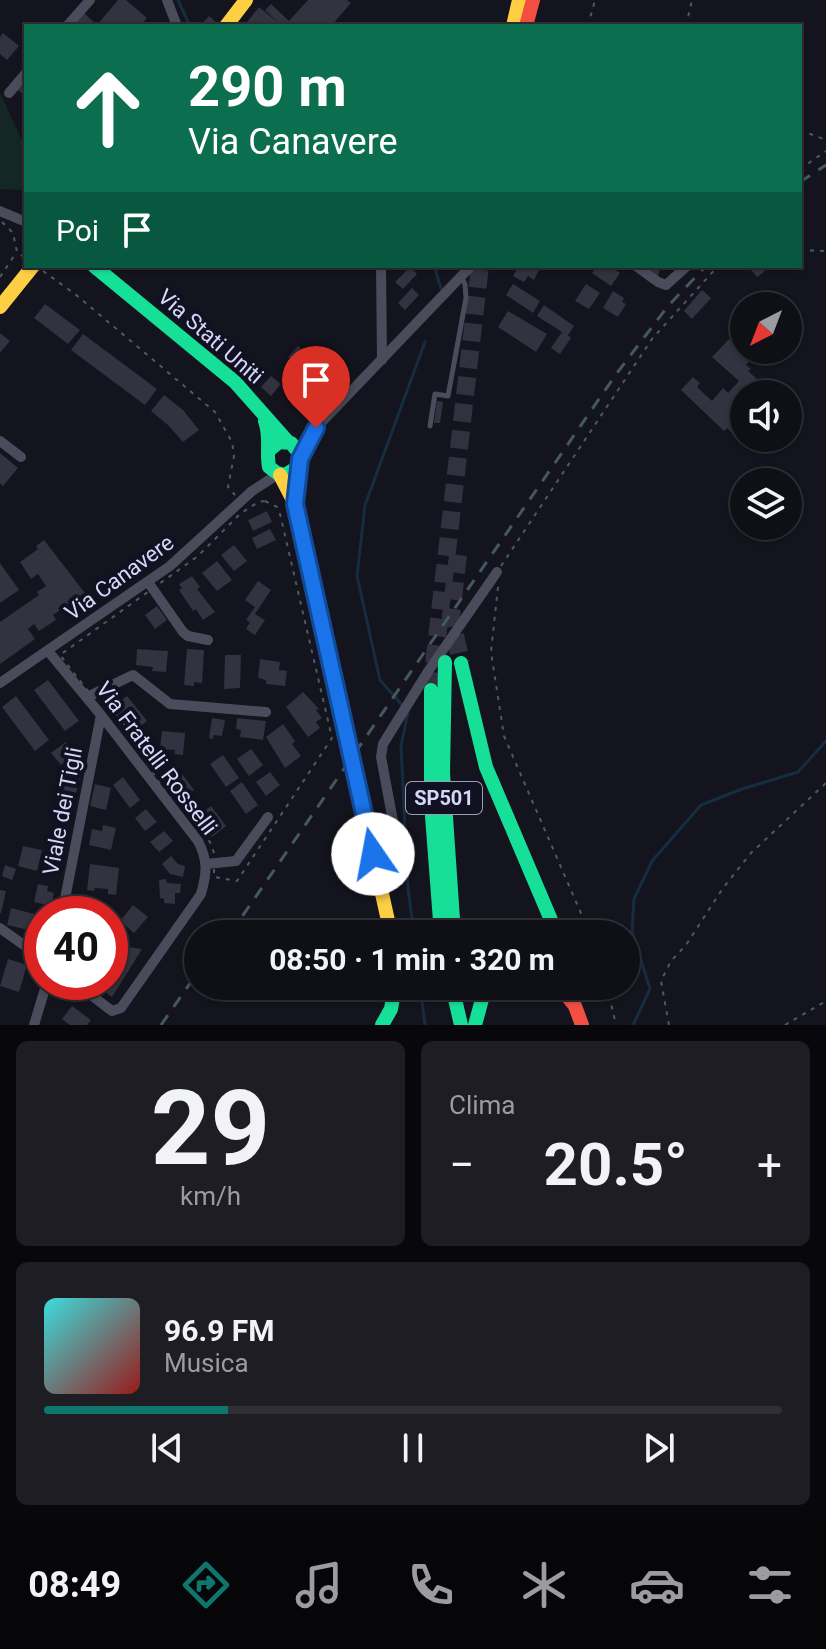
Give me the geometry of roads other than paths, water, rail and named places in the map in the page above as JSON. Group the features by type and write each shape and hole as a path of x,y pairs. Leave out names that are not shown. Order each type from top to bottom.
{"main road":[{"path":"231,24 246,0"},
{"path":"513,24 519,0"},
{"path":"527,24 533,0"},
{"path":"0,307 32,268"},
{"name":"Via Stati Uniti","path":"96,268 226,373 290,443"},
{"name":"Via Stati Uniti","path":"261,410 268,430 273,466 295,504 388,920"},
{"path":"290,443 297,449 299,463 291,474 273,466 275,444 290,443"},
{"name":"Via Stati Uniti","path":"295,504 299,463"},
{"name":"SP501","path":"445,662 443,773 453,920"},
{"path":"461,663 486,767 551,920"},
{"name":"SP501","path":"431,690 430,772 440,920"},
{"path":"382,1025 393,1000"},
{"path":"447,1000 450,1025"},
{"path":"455,1000 461,1025"},
{"path":"464,1000 468,1025"},
{"path":"475,1025 482,1000"},
{"path":"570,1000 583,1025"},
{"path":"579,1000 583,1025"}],"street":[{"path":"69,24 90,0"},
{"path":"167,0 176,24"},
{"path":"9,93 24,75"},
{"path":"0,211 24,221"},
{"path":"381,268 382,360"},
{"path":"290,443 316,428 469,268"},
{"path":"639,268 666,285 685,268"},
{"path":"299,463 316,428"},
{"path":"0,441 21,457"},
{"name":"Via Canavere","path":"0,683 151,585 241,502 273,466"},
{"path":"379,880 394,866 399,853 381,757 383,744 497,572"},
{"path":"151,585 183,632 208,640"},
{"name":"Via Fratelli Rosselli","path":"48,651 89,696 198,841 211,864 201,894 128,998"},
{"path":"89,696 133,675 170,704 266,712"},
{"name":"Viale dei Tigli","path":"66,896 101,715"},
{"path":"211,864 236,861 268,817"},
{"path":"0,928 24,945"},
{"path":"34,1025 42,1000"},
{"name":"Via Fratelli Rosselli","path":"98,1000 112,1011 121,1008 127,1000"}],"lane":[{"path":"430,426 435,394 448,396 466,298 461,277"}],"waterway":[{"path":"178,0 189,24"},
{"path":"435,268 441,288"},
{"path":"403,706 380,680 357,576 365,505 425,342"},
{"path":"408,712 401,746 412,920"},
{"path":"633,1025 650,989 632,931 634,899 652,861 701,805 798,772 826,741"},
{"path":"422,1000 425,1025"}],"tunnel":[{"path":"431,690 480,268"},
{"path":"458,555 451,616 461,663"}],"railway":[{"path":"802,181 826,165"},
{"path":"240,920 617,373 668,306 704,268"},
{"path":"161,1025 184,992"}]}
